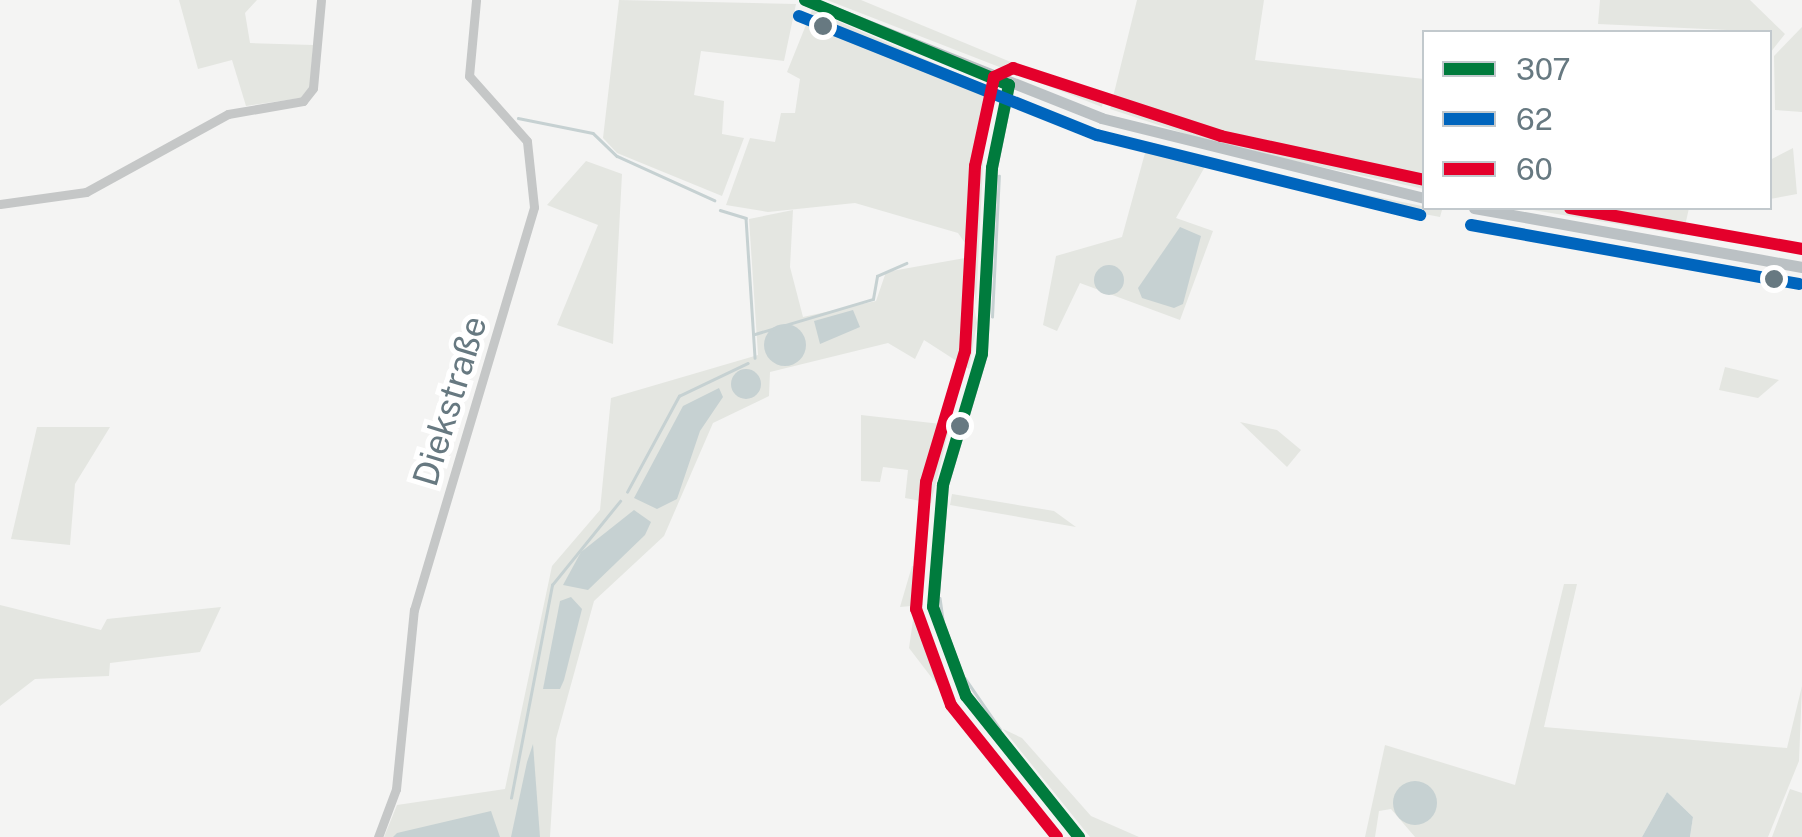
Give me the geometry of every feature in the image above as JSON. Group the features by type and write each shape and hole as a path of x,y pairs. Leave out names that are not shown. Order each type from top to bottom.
{"main road":[{"path":"805,0 1009,86 1216,153 1422,198"},
{"path":"1009,86 992,168 982,354 943,485 934,607 966,696 1078,837"},
{"path":"1485,210 1802,267"}],"street":[{"path":"0,204 86,192 211,121 308,97 321,0"},
{"name":"Diekstraße","path":"378,837 396,789 414,610 534,207 526,141 469,76 476,0"}],"shaded area":[{"path":"179,0 257,0 245,13 250,43 313,45 310,86 301,98 246,106 232,60 198,69"},
{"path":"619,0 796,4 784,61 701,51 694,95 724,101 722,134 744,138 722,196 617,153 603,138"},
{"path":"827,0 861,0 1103,100 1102,107"},
{"path":"1137,0 1264,0 1255,60 1422,79 1422,189 1216,144 1110,109"},
{"path":"1600,0 1750,0 1785,34 1772,50 1772,30 1598,24"},
{"path":"812,10 987,86 976,306 970,250 958,233 855,203 768,212 726,205 750,138 775,142 781,113 795,113 800,79 787,72"},
{"path":"1802,27 1802,112 1775,110 1774,56"},
{"path":"1148,142 1222,162 1207,163 1176,218 1213,231 1180,320 1080,283 1057,331 1043,325 1056,256 1122,237"},
{"path":"1793,148 1797,194 1772,199 1772,159"},
{"path":"586,161 622,174 613,344 557,325 598,225 547,205"},
{"path":"1328,187 1422,206 1422,210 1442,210 1440,217 1324,195"},
{"path":"793,210 790,267 803,317 876,301 886,272 965,258 977,323 969,369 924,340 915,359 888,343 770,372 769,396 713,423 664,536 594,601 556,739 550,837 384,837 397,805 505,789 552,566 600,510 611,398 758,355 749,219"},
{"path":"1533,210 1689,210 1683,235"},
{"path":"1180,227 1201,236 1183,304 1174,308 1142,298 1138,288"},
{"path":"1109,265 1123,274 1124,280 1115,294 1109,295 1095,286 1094,280 1103,266"},
{"path":"853,310 860,327 820,344 814,321"},
{"path":"785,324 800,330 806,345 800,360 785,366 770,360 764,345 770,330"},
{"path":"1725,367 1779,380 1758,398 1719,390"},
{"path":"746,369 760,378 761,384 752,398 746,399 732,390 731,384 740,370"},
{"path":"719,388 723,397 700,431 677,499 657,509 634,498 683,406"},
{"path":"861,415 950,425 931,503 905,498 908,470 883,467 880,482 861,481"},
{"path":"1240,422 1277,430 1301,450 1287,467"},
{"path":"37,427 110,427 75,484 70,545 11,539"},
{"path":"952,494 1054,511 1076,527 950,505"},
{"path":"634,510 651,522 645,535 588,590 563,585 581,552"},
{"path":"912,566 921,568 923,605 900,607"},
{"path":"1564,584 1577,584 1544,727 1787,748 1802,686 1799,761 1768,837 1690,837 1693,817 1667,792 1642,837 1415,837 1391,809 1379,811 1375,837 1365,837 1385,745 1515,785"},
{"path":"571,597 582,609 564,680 560,689 543,689 560,601"},
{"path":"0,605 101,630 107,619 221,607 200,652 110,663 109,676 35,679 0,706"},
{"path":"914,613 923,614 951,703 909,648"},
{"path":"1003,729 1022,738 1091,816 1139,837 1090,837"},
{"path":"533,744 540,837 511,837 527,762"},
{"path":"1415,781 1430,788 1437,803 1430,818 1415,825 1400,818 1393,803 1400,788"},
{"path":"1790,789 1802,793 1802,837 1772,837"},
{"path":"1667,792 1693,817 1690,837 1642,837"},
{"path":"491,811 500,837 393,837 397,833"}],"waterway":[{"path":"518,118 593,133 617,156 714,200"},
{"path":"992,317 999,176"},
{"path":"720,210 746,218 755,358"},
{"path":"755,334 873,299 877,276 906,263"},
{"path":"627,492 679,396 748,363"},
{"path":"511,798 552,585 620,501"},
{"path":"940,598 943,620"},
{"path":"965,678 1000,729"}],"transit line":[{"name":"307","path":"805,0 1009,85"},
{"name":"62","path":"799,16 1097,135 1420,215"},
{"name":"60","path":"1057,837 951,705 916,609 926,482 965,351 975,166 994,77 1013,68 1221,136 1422,180"},
{"name":"307","path":"1009,85 992,168 982,354 943,485 933,607 966,696 1079,837"},
{"name":"60","path":"1581,210 1802,249"},
{"name":"62","path":"1471,225 1799,284"}]}
